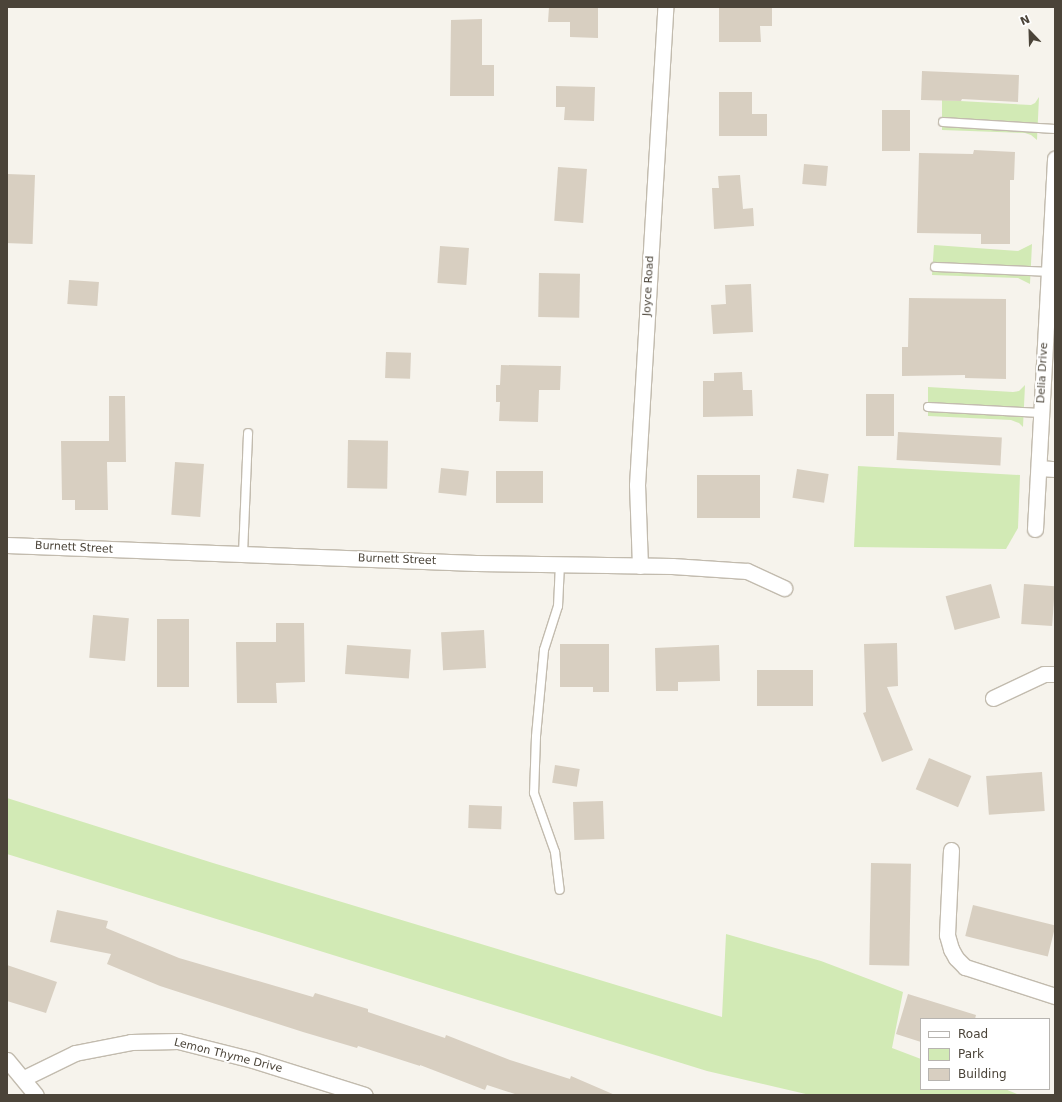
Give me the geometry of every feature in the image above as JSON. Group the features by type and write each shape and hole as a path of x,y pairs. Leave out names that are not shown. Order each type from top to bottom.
{"street":[{"name":"Joyce Road","path":"640,566 637,485 665,7"},
{"name":"Delia Drive","path":"1035,529 1055,159"},
{"path":"1039,468 1055,468"},
{"name":"Burnett Street","path":"7,545 243,554 672,566 747,571 784,588"},
{"path":"993,698 1044,674 1055,674"},
{"path":"951,850 947,935 951,950 956,958 965,967 1055,996"},
{"name":"Lemon Thyme Drive","path":"24,1078 74,1053 130,1042 178,1041 252,1060 365,1095"},
{"path":"7,1060 24,1078 36,1095"}],"lane":[{"path":"943,122 1055,129"},
{"path":"935,267 1048,272"},
{"path":"928,407 1041,413"},
{"path":"243,554 248,433"},
{"path":"560,564 558,606 543,658 536,737 534,793 555,852 560,890"}],"green space":[{"path":"1039,97 1037,140 1031,135 1025,133 942,130 942,100 1031,105 1035,103"},
{"path":"1032,244 1030,284 1018,278 932,275 934,245 1018,251"},
{"path":"1025,385 1023,427 1019,423 1011,420 928,416 928,387 1013,392 1019,391"},
{"path":"858,466 1020,475 1018,528 1006,549 854,547"},
{"path":"7,798 213,863 722,1017 726,934 821,961 903,992 892,1048 920,1059 920,1090 1007,1090 1017,1094 810,1095 707,1071 7,854"}],"building":[{"path":"549,7 598,7 598,38 570,37 570,22 548,22"},
{"path":"719,7 772,7 772,26 760,26 761,42 719,42"},
{"path":"482,19 482,65 494,65 494,96 450,96 451,20"},
{"path":"922,71 1019,75 1018,102 962,99 961,101 921,100"},
{"path":"556,86 595,87 594,121 564,120 565,107 556,107"},
{"path":"719,92 752,92 752,114 767,114 767,136 719,136"},
{"path":"882,110 910,110 910,151 882,151"},
{"path":"974,150 1015,152 1014,180 1010,180 1010,244 981,244 981,234 917,233 919,153 973,154"},
{"path":"804,164 828,166 826,186 802,184"},
{"path":"558,167 587,169 583,223 554,221"},
{"path":"7,174 35,175 33,244 7,243"},
{"path":"740,175 743,209 753,208 754,226 714,229 712,188 719,188 718,176"},
{"path":"440,246 469,248 466,285 437,283"},
{"path":"539,273 580,274 579,318 538,317"},
{"path":"69,280 99,282 97,306 67,304"},
{"path":"751,284 753,332 713,334 711,305 726,304 725,285"},
{"path":"909,298 1006,299 1006,379 965,378 965,375 902,376 902,347 908,347"},
{"path":"386,352 411,353 410,379 385,378"},
{"path":"501,365 561,366 560,390 539,390 538,422 499,421 500,402 496,402 496,385 500,385"},
{"path":"742,372 743,390 752,390 753,416 703,417 703,381 714,381 714,373"},
{"path":"866,394 894,394 894,436 866,436"},
{"path":"109,396 125,396 126,462 107,462 108,510 75,510 75,500 62,500 61,441 109,441"},
{"path":"898,432 1002,437 1000,465 897,460"},
{"path":"348,440 388,441 387,489 347,488"},
{"path":"175,462 204,464 200,517 171,515"},
{"path":"441,468 469,471 466,496 438,493"},
{"path":"797,469 829,474 824,503 792,498"},
{"path":"496,471 543,471 543,503 496,503"},
{"path":"697,475 760,475 760,518 697,518"},
{"path":"991,584 1000,618 955,630 946,596"},
{"path":"1024,584 1055,586 1052,626 1021,624"},
{"path":"93,615 129,618 125,661 89,658"},
{"path":"157,619 189,619 189,687 157,687"},
{"path":"276,623 304,623 305,682 276,683 277,703 237,703 236,642 276,642"},
{"path":"484,630 486,668 443,670 441,632"},
{"path":"897,643 898,686 887,687 913,750 882,762 863,713 866,712 864,644"},
{"path":"560,644 609,644 609,692 593,692 593,687 560,687"},
{"path":"347,645 411,649 409,678 345,674"},
{"path":"719,645 720,681 678,682 678,691 656,691 655,648"},
{"path":"757,670 813,670 813,706 757,706"},
{"path":"929,758 971,776 958,807 916,789"},
{"path":"555,765 580,769 577,787 552,783"},
{"path":"1042,772 1045,811 989,815 986,776"},
{"path":"603,801 604,839 574,840 573,802"},
{"path":"469,805 502,806 501,829 468,828"},
{"path":"871,863 911,864 909,966 869,965"},
{"path":"973,905 1055,925 1048,957 965,936"},
{"path":"57,910 108,921 106,928 179,958 313,997 315,993 368,1009 368,1012 445,1038 446,1035 510,1060 570,1079 571,1076 615,1095 518,1095 487,1085 485,1090 420,1065 358,1046 357,1048 303,1032 160,986 107,964 111,954 50,942"},
{"path":"7,965 57,982 46,1013 7,1001"},
{"path":"908,994 976,1015 975,1018 920,1018 920,1042 896,1034"}]}
